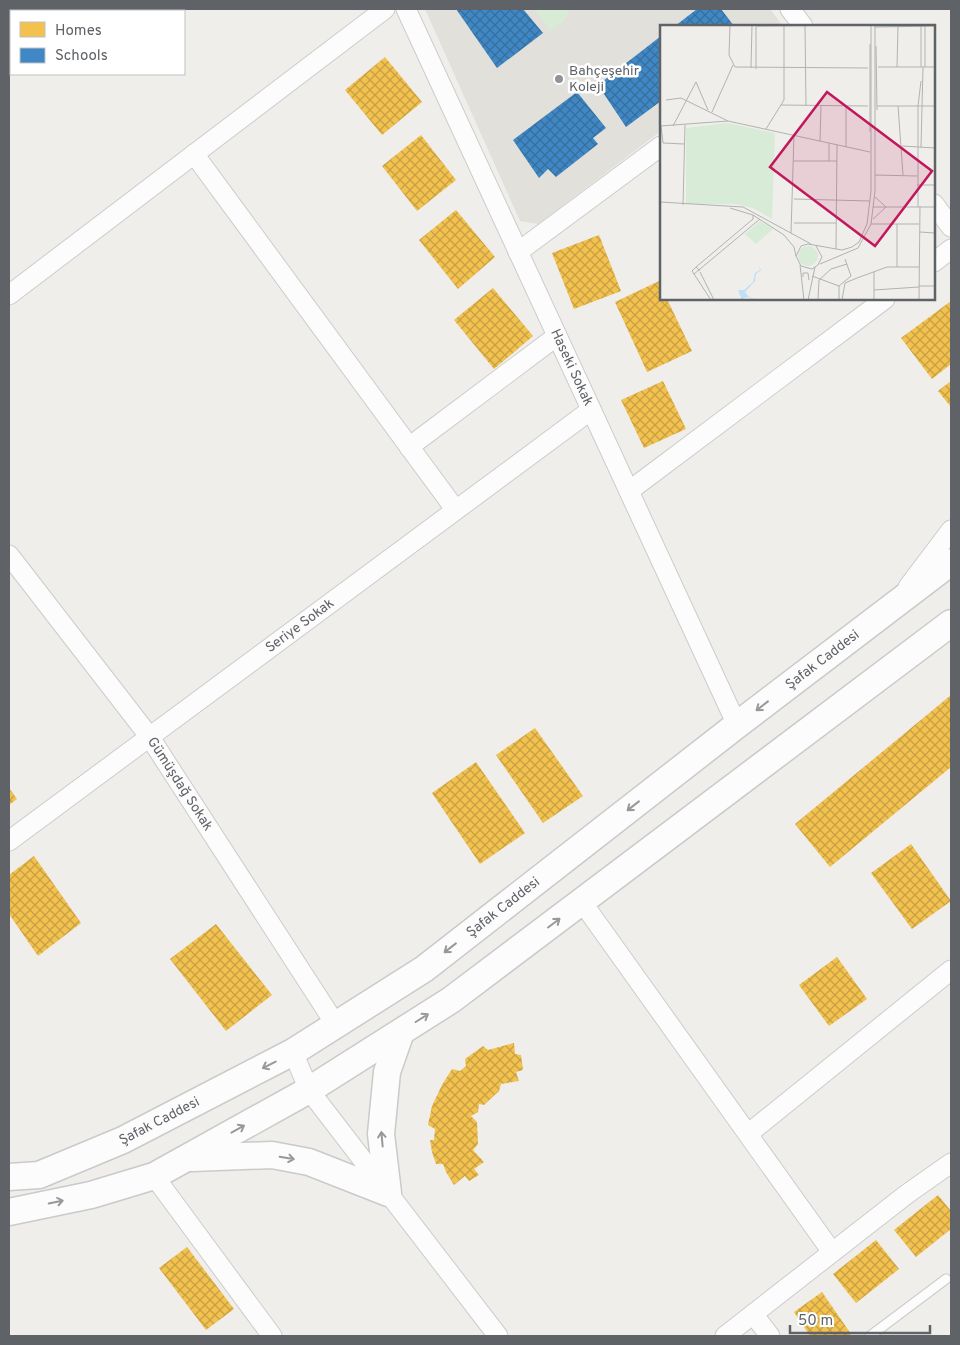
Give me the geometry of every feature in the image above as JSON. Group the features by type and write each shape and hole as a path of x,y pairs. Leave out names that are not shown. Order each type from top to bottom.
{"main road":[{"name":"Şafak Caddesi","path":"9,1177 39,1175 123,1140 293,1052 424,969 737,725 951,562"},
{"path":"9,1212 91,1195 154,1176 309,1090 451,1000 951,623"},
{"path":"186,1158 272,1155 309,1162 388,1193 381,1134 387,1072 401,1032"}],"street":[{"path":"9,294 385,9"},
{"name":"Haseki Sokak","path":"406,9 737,725"},
{"path":"790,9 802,25"},
{"path":"518,252 660,147"},
{"path":"194,154 455,509"},
{"path":"935,205 951,228"},
{"path":"935,261 951,249"},
{"path":"629,491 884,300"},
{"path":"409,446 557,336"},
{"name":"Seriye Sokak","path":"9,841 591,410"},
{"path":"897,602 951,530"},
{"name":"Gümüşdağ Sokak","path":"9,555 149,736 336,1025"},
{"path":"923,644 951,634"},
{"path":"582,902 832,1252"},
{"path":"748,1134 951,970"},
{"path":"293,1052 309,1090 498,1336"},
{"path":"725,1336 907,1194 951,1163"},
{"path":"154,1176 272,1336"},
{"path":"753,1314 770,1336"}],"lane":[{"path":"870,1336 946,1279"}],"shaded area":[{"name":"Bahçeşehir Koleji","path":"425,9 770,9 782,25 660,25 660,132 538,224 520,221"}],"green space":[{"path":"9,9 50,9 10,10 9,38"},
{"path":"534,9 569,9 569,13 566,19 551,31"}],"building: Homes":[{"path":"385,57 422,102 382,135 345,90"},
{"path":"421,135 456,180 417,211 382,166"},
{"path":"456,210 495,257 458,289 419,240"},
{"path":"599,235 621,291 574,309 552,253"},
{"path":"659,281 660,300 667,300 692,351 647,372 615,302"},
{"path":"493,288 533,336 494,369 454,320"},
{"path":"951,301 951,364 932,379 901,338"},
{"path":"663,381 686,429 644,448 621,400"},
{"path":"951,381 951,407 938,391"},
{"path":"951,695 951,767 830,867 795,824"},
{"path":"535,728 583,796 543,823 496,755"},
{"path":"476,762 525,833 480,864 432,793"},
{"path":"9,788 17,799 9,805"},
{"path":"911,844 951,901 912,929 871,873"},
{"path":"34,856 81,923 38,956 9,914 9,875"},
{"path":"216,924 272,995 226,1031 170,959"},
{"path":"837,957 867,999 829,1026 799,985"},
{"path":"514,1043 515,1054 521,1055 523,1070 516,1072 519,1081 501,1084 499,1091 484,1105 479,1104 478,1112 471,1116 477,1122 478,1144 473,1150 484,1162 474,1169 479,1175 469,1181 465,1176 454,1185 443,1164 436,1164 432,1152 430,1140 434,1140 435,1129 428,1125 432,1106 452,1069 460,1071 466,1066 465,1059 483,1046 488,1050"},
{"path":"938,1195 951,1211 951,1229 916,1257 894,1230"},
{"path":"876,1240 899,1269 856,1303 833,1274"},
{"path":"187,1247 234,1309 206,1330 159,1268"},
{"path":"822,1292 851,1334 848,1336 810,1336 794,1312"}],"building: Schools":[{"path":"456,9 523,9 543,33 497,68"},
{"path":"697,9 721,9 733,25 676,25"},
{"path":"660,37 660,102 626,127 598,85"},
{"path":"577,92 606,128 593,138 598,144 556,177 548,169 539,178 513,140"}],"place":[{"name":"Bahçeşehir Koleji","path":"559,79"}]}
